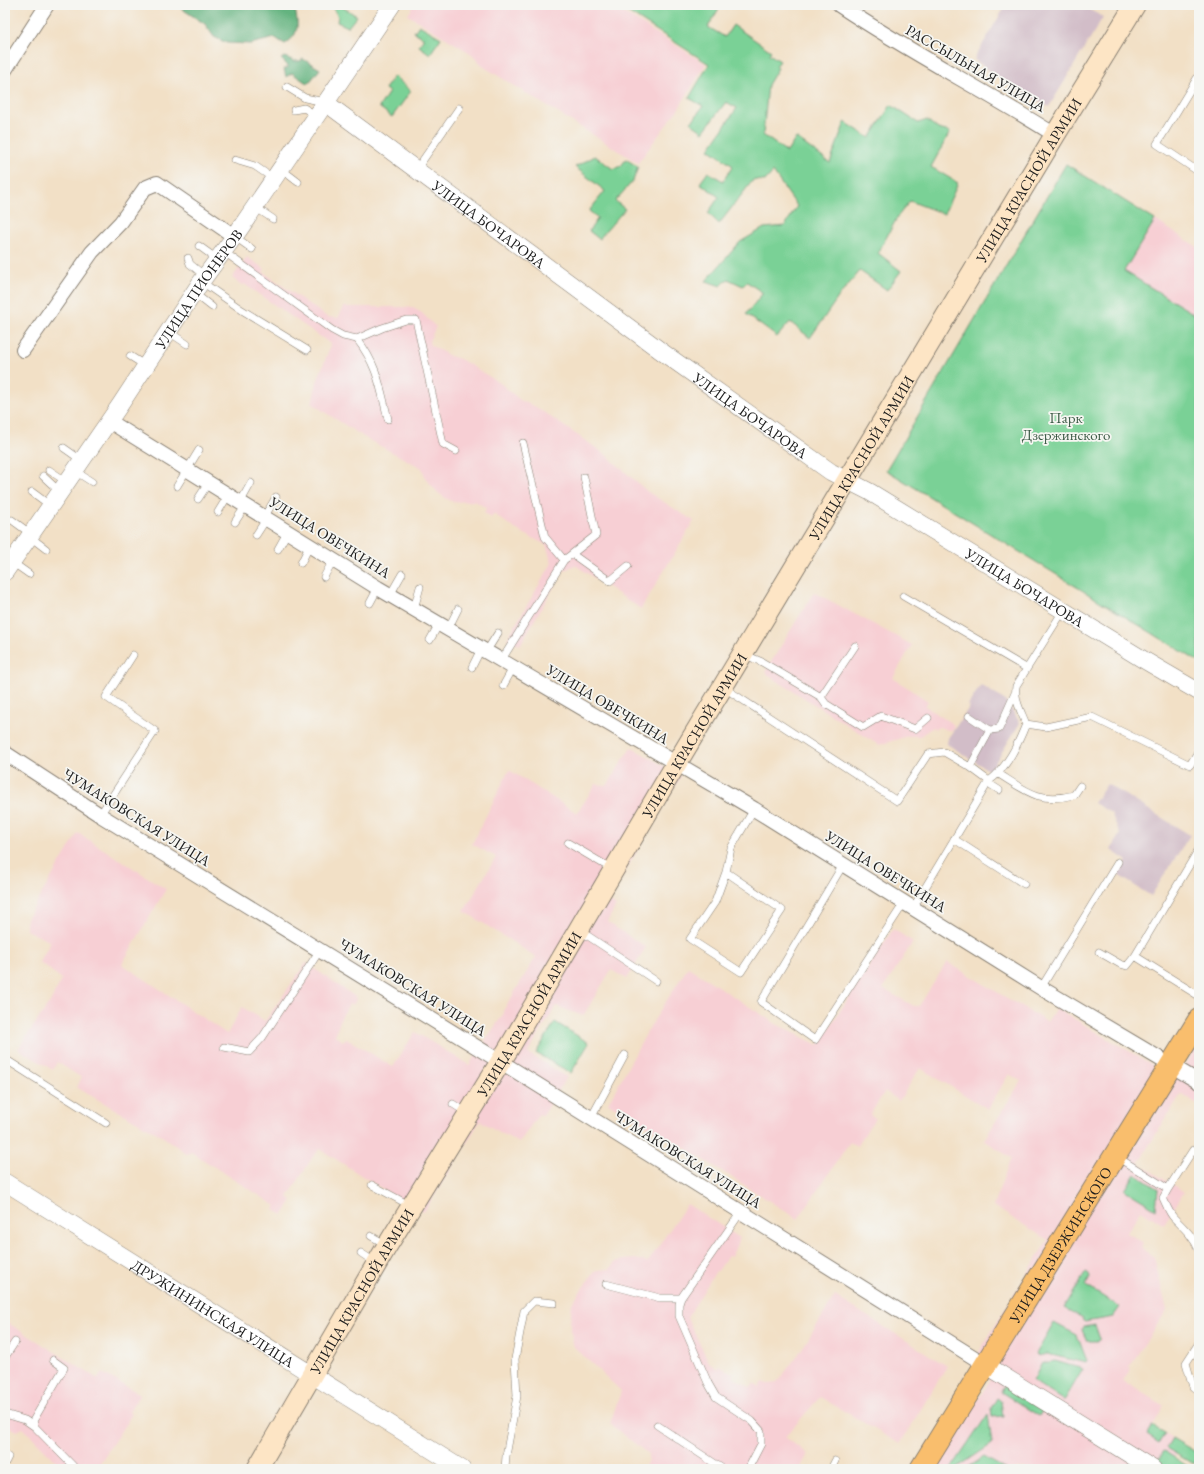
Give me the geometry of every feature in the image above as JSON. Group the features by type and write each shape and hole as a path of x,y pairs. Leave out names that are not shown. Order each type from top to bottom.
{"main road":[{"name":"УЛИЦА КРАСНОЙ АРМИИ","path":"257,1469 312,1375 369,1258 379,1241 411,1206 461,1109 500,1062 676,764 1135,5"},
{"name":"УЛИЦА ДЗЕРЖИНСКОГО","path":"921,1469 1199,1020"}],"street":[{"path":"5,70 47,5"},
{"name":"УЛИЦА ПИОНЕРОВ","path":"8,567 392,5"},
{"name":"РАССЫЛЬНАЯ УЛИЦА","path":"839,5 877,30 993,97 1055,135"},
{"name":"УЛИЦА БОЧАРОВА","path":"321,109 415,170 665,354 831,472 870,492 1144,660 1199,692"},
{"path":"23,350 92,252 121,222 145,188 157,183 234,236"},
{"name":"УЛИЦА ОВЕЧКИНА","path":"109,421 384,591 754,809 1041,988 1199,1082"},
{"name":"ЧУМАКОВСКАЯ УЛИЦА","path":"5,753 100,815 591,1118 986,1365"},
{"name":"ДРУЖИНИНСКАЯ УЛИЦА","path":"8,1186 462,1469"},
{"path":"986,1365 1153,1469"}],"lane":[{"path":"1199,75 1157,144 1199,172"},
{"path":"287,87 321,109"},
{"path":"294,110 304,108 321,109"},
{"path":"415,170 459,108"},
{"path":"235,160 298,182"},
{"path":"255,206 273,219"},
{"path":"234,236 252,249"},
{"path":"199,246 220,255 343,336 357,339 406,320 416,320 443,444 456,451"},
{"path":"188,258 212,307"},
{"path":"200,284 308,350"},
{"path":"169,331 187,344"},
{"path":"357,339 375,366 388,419"},
{"path":"130,356 146,366"},
{"path":"523,443 545,537 564,560"},
{"path":"64,448 67,482"},
{"path":"177,486 199,450"},
{"path":"49,470 67,482"},
{"path":"43,476 67,482 92,482"},
{"path":"501,661 564,560 596,535 584,477"},
{"path":"32,492 67,482"},
{"path":"198,499 209,482"},
{"path":"218,512 238,500 251,483"},
{"path":"256,535 276,497"},
{"path":"235,522 238,500"},
{"path":"12,520 46,549"},
{"path":"278,549 288,531"},
{"path":"301,563 310,545"},
{"path":"572,554 610,581 628,566"},
{"path":"324,576 333,560"},
{"path":"8,567 29,574"},
{"path":"370,603 402,574"},
{"path":"414,609 420,587"},
{"path":"903,596 1026,668"},
{"path":"430,640 458,610"},
{"path":"969,716 990,730 999,729 1015,693 1016,686 1063,610"},
{"path":"472,667 498,633"},
{"path":"821,697 855,646"},
{"path":"743,654 762,662 821,697 826,704 863,727 880,716 915,729 928,718"},
{"path":"100,815 155,731 106,697 133,655"},
{"path":"503,686 513,668"},
{"path":"723,687 897,802 928,754 944,752 970,766 999,790"},
{"path":"843,865 761,1002 815,1040 954,839 988,782 999,774 1021,738 1026,724 1015,693"},
{"path":"1026,724 1046,727 1092,717 1190,764 1199,750"},
{"path":"970,766 990,730"},
{"path":"999,774 1033,795 1059,800 1074,795 1080,786"},
{"path":"726,872 782,910 741,972 690,939 715,902 726,872 731,848 754,809"},
{"path":"954,839 1024,884"},
{"path":"568,843 614,870"},
{"path":"1100,952 1120,964 1127,966 1135,956 1199,849"},
{"path":"1041,988 1118,862"},
{"path":"578,930 656,981"},
{"path":"224,1047 249,1052 262,1038 320,950"},
{"path":"1135,956 1199,996"},
{"path":"591,1118 625,1055"},
{"path":"5,1059 106,1123"},
{"path":"1199,1153 1193,1150 1162,1198 1173,1217 1184,1227 1194,1240 1199,1250"},
{"path":"1115,1156 1168,1189"},
{"path":"372,1185 411,1206"},
{"path":"741,1212 681,1298 679,1304 679,1316 708,1383 716,1397 752,1421 761,1431 761,1444 748,1469"},
{"path":"606,1284 660,1298 681,1298"},
{"path":"505,1469 516,1396 514,1360 524,1312 534,1301 554,1304"},
{"path":"5,1357 15,1342"},
{"path":"1199,1342 1186,1364 1193,1387 1199,1390"},
{"path":"35,1427 33,1421 64,1368 53,1360"},
{"path":"5,1414 25,1420 35,1427 76,1469"},
{"path":"657,1425 723,1469"},
{"path":"5,1455 8,1457 5,1463"},
{"path":"831,1469 835,1461"}],"shaded area":[{"path":"414,5 611,5 706,64 679,108 638,163 484,67 472,54 408,15"},
{"path":"1006,5 1081,5 1103,17 1049,107 997,77 974,59"},
{"path":"1155,220 1199,248 1199,317 1124,271"},
{"path":"247,257 265,269 263,272 327,317 338,318 344,307 412,307 422,313 436,327 429,341 430,345 450,356 460,359 500,383 520,400 536,407 605,454 648,492 694,521 641,609 575,565 563,571 520,645 507,639 552,563 546,545 515,529 494,514 491,518 484,513 486,508 475,501 454,502 447,499 438,493 426,479 422,468 367,439 312,403 317,382 331,344 244,284 243,286 232,278"},
{"path":"814,592 912,645 893,678 928,701 925,706 954,725 951,731 939,727 935,729 933,727 920,736 908,736 879,745 765,672"},
{"path":"981,685 1007,702 1020,723 990,771 947,744 948,738 970,706 968,705"},
{"path":"631,747 681,776 608,900 616,906 607,922 646,947 627,979 611,970 583,1016 556,1006 528,1053 567,1077 543,1116 539,1114 519,1143 480,1121 424,1212 398,1199 320,1149 312,1158 288,1197 292,1200 283,1215 274,1210 276,1206 191,1152 187,1154 162,1136 76,1087 82,1078 57,1062 53,1070 18,1049 50,1002 62,979 39,962 51,942 26,930 26,920 78,833 166,889 122,964 227,1034 242,1007 265,1021 306,963 357,998 353,1005 349,1004 341,1018 335,1036 343,1041 346,1038 393,1067 415,1032 469,1065 504,1013 503,1011 536,957 464,911 496,857 472,844 509,770 577,813 596,784 607,786"},
{"path":"1107,784 1190,835 1151,896 1118,875 1127,861 1111,850 1120,834 1111,813 1094,803"},
{"path":"893,929 913,942 883,989 914,1006 919,1006 947,962 1047,1022 1056,1008 1154,1066 1177,1077 1199,1042 1199,1105 1181,1094 1138,1163 1184,1192 1164,1225 1141,1210 1127,1233 1144,1243 1141,1248 1154,1257 1167,1310 1129,1367 1131,1368 1123,1381 1164,1406 1153,1426 1182,1444 1168,1469 933,1469 991,1379 971,1365 1048,1240 993,1206 1011,1158 984,1140 1021,1081 1009,1074 988,1109 920,1068 899,1101 885,1091 870,1115 875,1118 857,1146 850,1142 798,1219 698,1156 608,1103 651,1025 688,967 776,1024 818,1045"},
{"path":"687,1204 740,1238 731,1257 728,1256 718,1271 716,1271 687,1318 709,1362 717,1369 719,1366 734,1374 733,1377 751,1388 754,1383 760,1387 763,1382 769,1384 777,1383 800,1352 835,1296 947,1366 900,1444 820,1397 785,1437 808,1454 800,1469 643,1469 648,1461 648,1454 610,1424 621,1391 573,1346 570,1323 572,1303 597,1270 610,1269 615,1262 623,1260 635,1259 648,1262"},
{"path":"5,1321 98,1379 102,1373 140,1394 129,1412 132,1414 96,1469 64,1469 23,1428 17,1431 5,1425"}],"green space":[{"path":"176,5 294,5 297,17 296,32 294,36 285,44 275,38 250,44 227,43 214,37 205,24"},
{"path":"326,5 339,5 357,16 348,27 337,22 338,16 331,6"},
{"path":"617,5 721,5 708,27 725,37 733,25 771,51 769,54 780,61 776,66 778,68 768,85 763,135 787,152 796,138 830,163 845,122 870,138 891,105 918,123 927,120 938,129 950,132 931,167 958,183 944,214 910,201 898,216 878,253 901,271 887,290 860,271 839,296 810,338 790,322 777,337 746,314 763,293 747,282 743,286 728,279 721,286 706,281 740,242 764,228 785,226 797,206 773,172 765,181 753,180 719,224 708,213 719,197 700,183 708,172 723,181 733,166 709,149 737,108 726,102 703,132 691,123 703,106 689,98 709,64"},
{"path":"419,25 441,38 430,54 419,46 424,38 414,32"},
{"path":"285,57 294,61 300,61 303,59 320,69 308,84 292,73 286,77 284,69 289,67 281,59"},
{"path":"394,76 411,91 392,117 379,107 389,92 385,89"},
{"path":"595,156 613,169 621,166 626,159 638,167 633,181 615,201 625,209 599,239 589,231 598,218 589,211 605,191 575,167"},
{"name":"Парк Дзержинского","path":"1066,164 1155,220 1124,271 1199,317 1199,662 886,470"},
{"path":"555,1022 589,1043 571,1073 536,1053"},
{"path":"1135,1174 1158,1189 1156,1209 1125,1190"},
{"path":"1086,1272 1090,1277 1086,1286 1120,1307 1113,1317 1085,1322 1082,1320 1083,1318 1064,1308"},
{"path":"1054,1323 1077,1335 1087,1361 1086,1363 1047,1354 1038,1356 1036,1354"},
{"path":"1095,1325 1100,1339 1098,1341 1087,1341 1082,1330 1083,1327"},
{"path":"1055,1361 1083,1369 1064,1401 1033,1381 1042,1363"},
{"path":"1005,1385 1044,1408 1039,1416 1001,1392"},
{"path":"997,1398 1001,1401 1003,1416 992,1417 991,1408"},
{"path":"988,1414 992,1444 955,1469 951,1469"},
{"path":"1152,1426 1165,1433 1159,1443 1147,1435"},
{"path":"1172,1438 1199,1454 1193,1464 1166,1448"},
{"path":"1164,1451 1192,1469 1166,1469 1156,1463"},
{"path":"984,1457 1005,1469 966,1469"}]}
